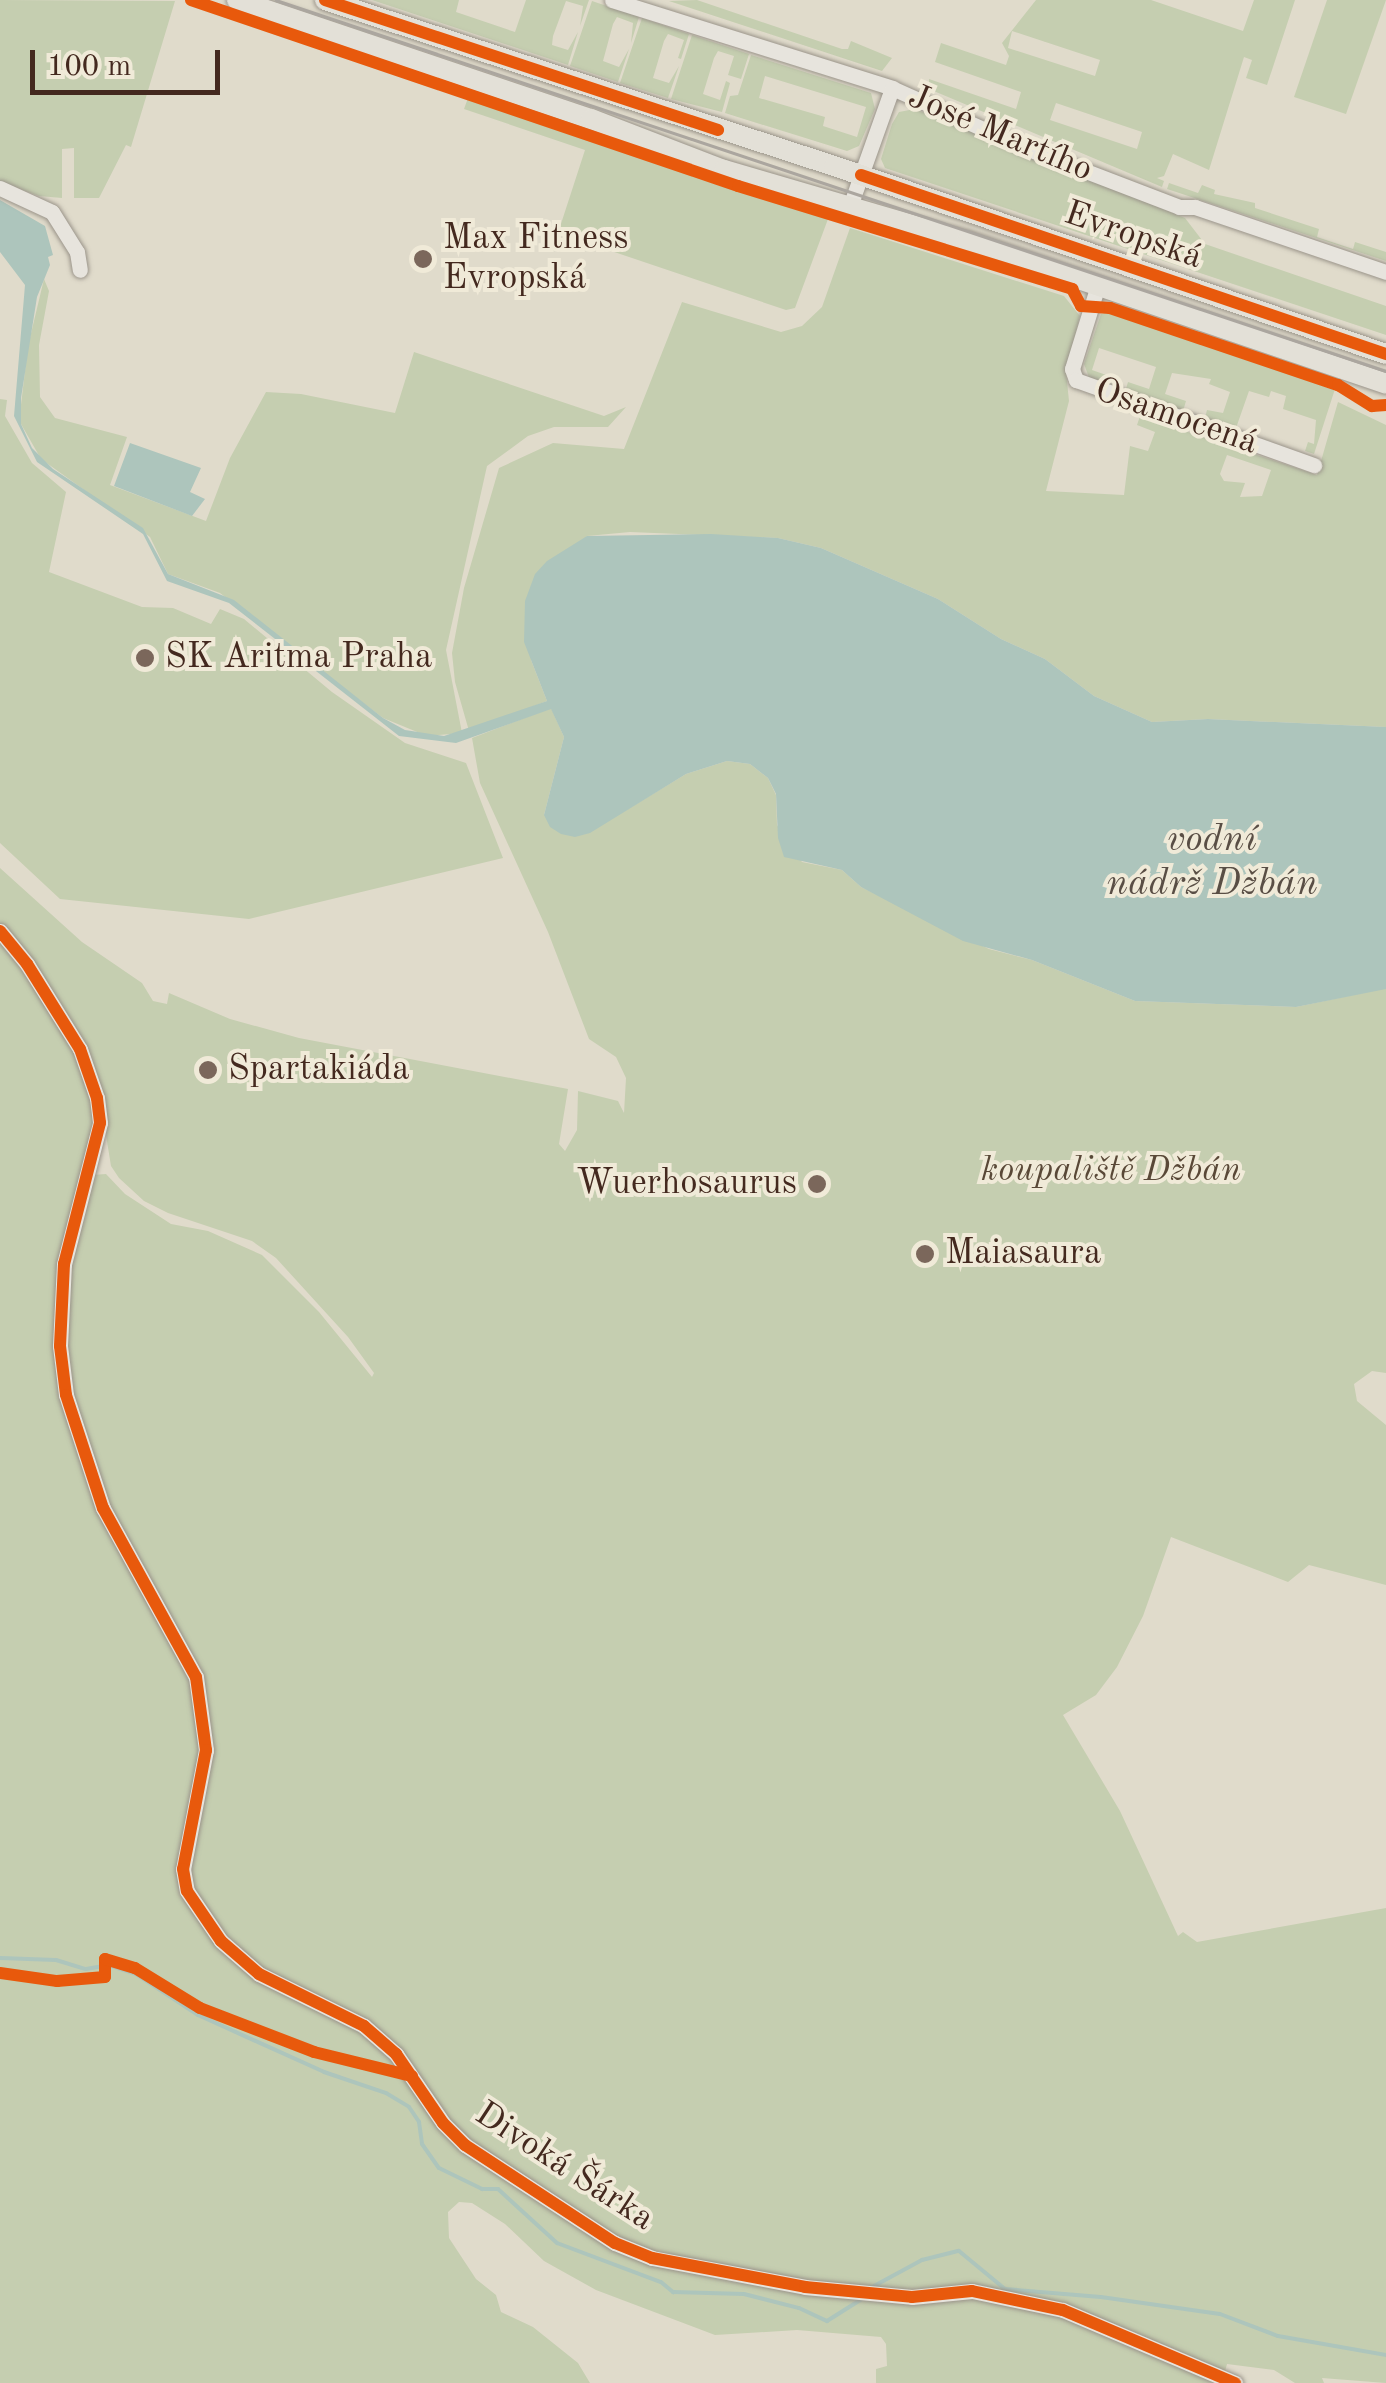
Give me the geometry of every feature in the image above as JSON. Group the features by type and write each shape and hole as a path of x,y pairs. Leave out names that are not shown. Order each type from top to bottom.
{"main road":[{"name":"Evropská","path":"237,0 591,119 724,170 967,241 1386,384"},
{"name":"Evropská","path":"325,0 861,175 1386,354"}],"street":[{"name":"José Martího","path":"612,0 892,88 1022,147 1179,207 1194,207 1386,272"},
{"path":"849,209 892,88"},
{"path":"0,188 52,212 77,252 80,270"},
{"name":"Osamocená","path":"1098,285 1072,369 1076,380 1314,465"},
{"name":"Divoká Šárka","path":"0,931 27,964 80,1049 97,1098 100,1123 64,1264 60,1346 66,1395 104,1508 196,1677 206,1750 183,1869 186,1891 221,1941 259,1974 364,2026 396,2054 443,2123 465,2144 615,2243 652,2258 805,2286 866,2293 972,2291 1062,2310 1235,2383"}],"green space":[{"path":"0,0 175,1 131,147 126,145 99,198 74,198 74,148 62,149 62,198 39,196 0,182"},
{"path":"372,0 459,0 456,12 515,32 526,0 589,0 580,26 583,6 566,1 553,36 552,45 568,50 578,32 568,65"},
{"path":"697,0 842,49 848,49 851,41 892,58 882,71 669,1"},
{"path":"1036,0 1151,0 1243,31 1254,0 1295,0 1267,85 1246,78 1252,60 1244,57 1209,170 1173,154 1164,176 1157,178 1164,181 1162,187 929,89 929,79 1016,109 1021,92 935,62 941,43 1006,65 1009,56 1002,43","holes":["1012,31 1100,60 1095,76 1008,48","1056,103 1142,132 1137,149 1050,120"]},
{"path":"1327,0 1386,0 1346,114 1294,97"},
{"path":"592,1 639,17 631,43 633,23 617,17 613,24 603,61 619,67 629,49 618,82 570,66"},
{"path":"642,18 689,34 681,59 678,58 684,40 668,34 664,41 653,78 669,83 679,66 668,98 620,83"},
{"path":"692,35 749,54 741,79 728,75 734,56 718,51 714,58 703,94 720,100 726,81 730,83 722,112 671,99"},
{"path":"751,55 871,93 875,109 859,146 847,151 725,113 730,96 738,95","holes":["765,76 866,107 857,137 823,126 825,117 759,98"]},
{"path":"468,98 828,219 795,308 786,310 558,233 585,150 464,109"},
{"path":"915,109 1185,218 1205,244 1386,306 1386,335 885,168 881,159 892,124 899,112"},
{"path":"1169,183 1198,193 1202,185 1215,190 1214,194 1255,203 1255,208 1319,229 1317,237 1353,249 1355,242 1386,252 1386,261 1167,189"},
{"path":"850,228 1064,296 1080,316 1066,372 1069,401 1046,491 1124,495 1130,446 1148,451 1155,432 1137,425 1140,416 1317,475 1338,402 1386,425 1386,727 1208,719 1152,722 1094,696 1045,659 1001,639 938,599 821,548 778,538 630,532 587,536 531,660 547,701 469,731 455,682 452,653 464,588 499,468 553,443 624,449 682,302 781,332 802,326 822,307","holes":["1227,455 1271,470 1262,496 1240,497 1245,483 1224,481 1220,474"]},
{"path":"44,279 49,291 39,345 40,397 55,418 127,437 110,485 206,521 230,458 266,392 301,394 395,413 414,352 604,416 626,407 608,427 554,427 528,436 487,466 446,650 462,733 427,736 383,718 220,593 168,574 150,537 41,459 21,424 20,413 28,346"},
{"path":"1108,312 1335,389 1314,454 1305,451 1308,442 1314,444 1316,420 1283,409 1286,396 1271,391 1269,397 1249,391 1236,428 1205,418 1207,410 1223,413 1230,392 1209,384 1211,379 1172,373 1165,394 1186,401 1183,411 1125,392 1128,382 1149,389 1156,367 1099,348 1092,370 1112,377 1109,386 1090,380 1084,364 1101,314"},
{"name":"SK Aritma Praha","path":"0,399 7,400 5,416 32,463 66,492 49,572 142,607 173,608 211,624 220,609 244,619 332,692 405,743 466,763 503,858 249,919 60,899 0,843"},
{"name":"koupaliště Džbán","path":"551,708 564,737 544,815 623,812 686,774 727,761 750,764 768,778 776,795 777,825 802,862 842,870 861,887 989,949 1032,960 1135,1001 1296,1007 1386,988 1386,1373 1372,1371 1354,1384 1357,1401 1386,1425 1386,1585 1309,1565 1288,1582 1171,1537 1143,1616 1117,1667 1096,1695 1063,1715 1120,1811 1178,1936 1183,1932 1197,1942 1386,1908 1386,2383 1322,2378 1324,2383 1295,2383 1274,2370 1227,2364 1222,2383 876,2383 876,2369 887,2366 886,2344 881,2337 797,2330 715,2335 596,2290 544,2261 505,2224 472,2203 459,2202 448,2212 449,2238 476,2279 496,2295 501,2312 533,2327 578,2363 590,2383 0,2383 0,938 79,1056 95,1120 92,1175 106,1174 125,1194 171,1224 208,1231 262,1255 319,1312 372,1377 374,1373 348,1337 276,1258 252,1241 144,1201 119,1178 111,1166 98,1086 0,926 0,868 82,942 142,983 153,1001 167,1004 169,993 230,1019 299,1038 568,1089 559,1144 565,1151 577,1130 578,1091 618,1101 624,1113 626,1078 616,1057 589,1039 548,932 480,783 472,738"}],"water":[{"name":"vodní nádrž Džbán","path":"0,200 45,226 53,255 48,257 50,265 37,297 21,398 21,424 32,448 53,469 143,528 168,574 234,600 383,718 405,730 444,736 547,701 524,642 525,601 535,574 547,561 587,536 711,534 778,538 821,548 938,599 1001,639 1045,659 1094,696 1152,722 1208,719 1386,727 1386,989 1296,1007 1135,1001 1032,960 963,941 861,887 842,870 784,857 778,838 776,794 768,778 750,764 727,761 686,774 590,833 575,837 561,834 550,827 544,815 564,737 551,709 456,743 399,736 229,603 167,581 143,534 37,462 14,416 25,285 0,252"},
{"path":"130,443 201,468 190,492 205,499 192,516 114,486"}],"waterway":[{"path":"0,1958 56,1960 86,1969 108,1965 136,1974 198,2015 324,2072 386,2093 409,2107 419,2122 422,2144 439,2168 482,2189 498,2189 557,2243 661,2282 673,2292 744,2294 799,2308 827,2321 865,2297"},
{"path":"874,2286 922,2260 959,2251 1005,2289 1101,2297 1220,2314 1278,2336 1386,2355"}],"tram line":[{"path":"276,0 1386,371"}],"cycle path":[{"path":"191,0 738,186 1072,289 1081,306 1110,308 1338,385 1372,406 1386,405"},
{"path":"325,0 718,130"},
{"path":"861,175 1386,354"},
{"path":"0,931 27,964 80,1049 97,1098 100,1123 64,1264 60,1346 66,1395 103,1508 196,1677 206,1750 183,1869 187,1891 221,1941 259,1974 364,2026 396,2054 443,2123 465,2145 615,2243 652,2258 805,2287 912,2297 972,2291 1063,2310 1235,2383"},
{"path":"0,1973 57,1981 105,1977 105,1959 135,1968 200,2008 314,2052 412,2076"}],"place":[{"name":"Max Fitness Evropská","path":"423,259"},
{"name":"SK Aritma Praha","path":"145,658"},
{"name":"Spartakiáda","path":"208,1070"},
{"name":"Wuerhosaurus","path":"817,1184"},
{"name":"Maiasaura","path":"925,1254"}]}
